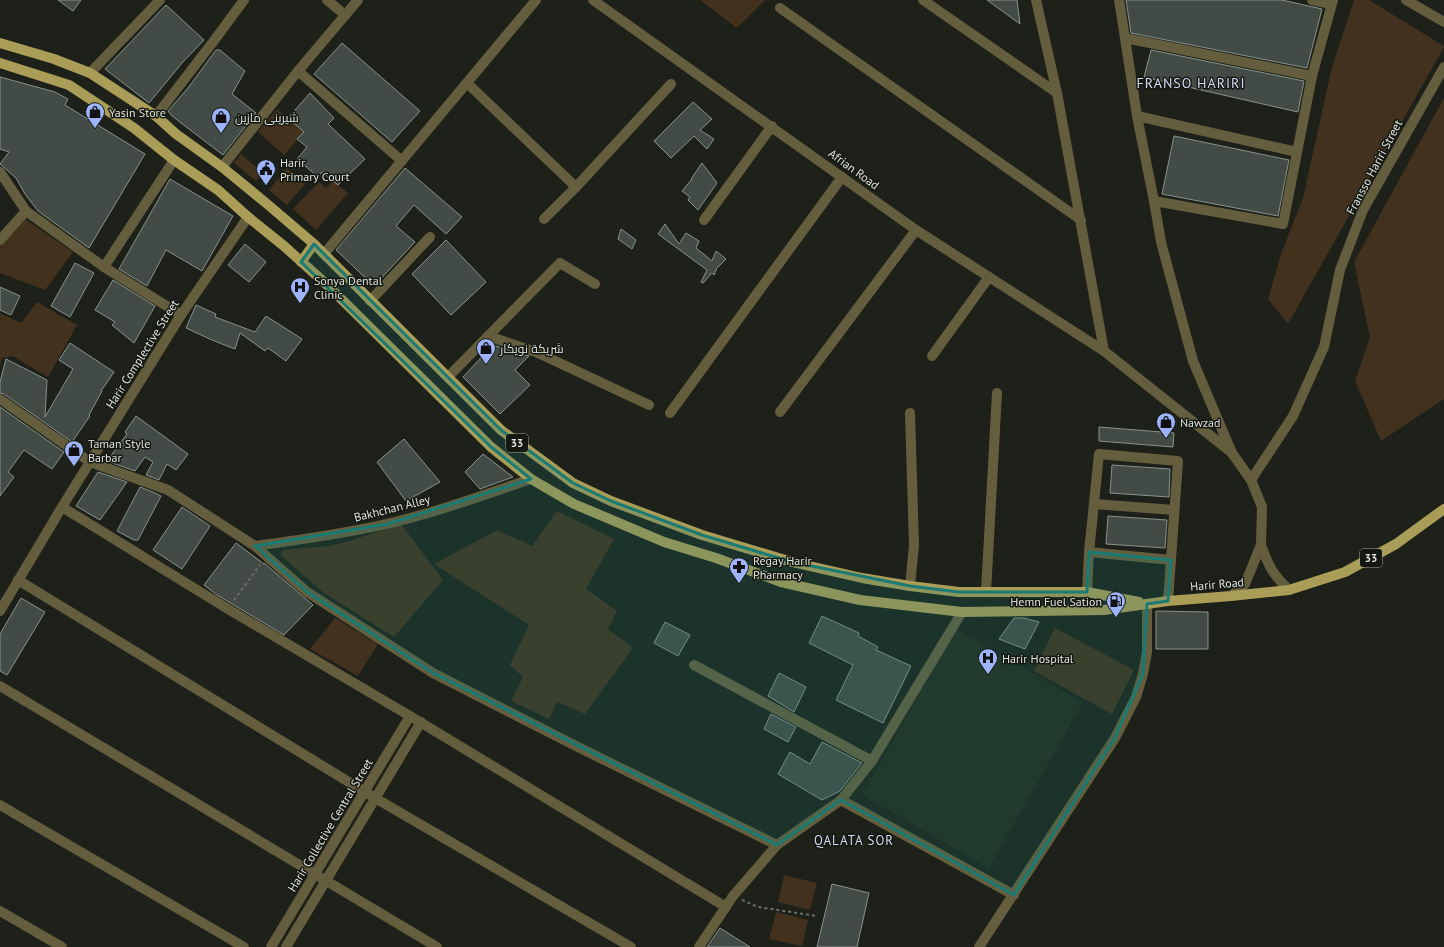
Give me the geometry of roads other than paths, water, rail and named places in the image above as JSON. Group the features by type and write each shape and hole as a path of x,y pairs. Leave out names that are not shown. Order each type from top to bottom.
{"main road":[{"name":"33","path":"0,43 54,59 90,73 156,116 176,134 222,167 314,244 501,430 573,483 611,501 702,535 800,564 862,578 959,592 1087,592 1147,604"},
{"name":"33","path":"0,63 69,85 134,128 174,160 218,190 325,283 491,447 531,479 574,504 664,542 716,558 781,582 860,600 962,612 1104,610 1147,604"},
{"path":"301,262 314,244"},
{"name":"33","path":"1289,590 1345,572 1396,544 1444,509"},
{"name":"Harir Road","path":"1147,604 1289,590"}],"street":[{"path":"90,73 160,0"},
{"path":"156,116 244,0"},
{"path":"327,0 345,15"},
{"path":"222,167 298,71 358,0"},
{"path":"324,254 536,0"},
{"name":"Afrian Road","path":"593,0 916,230 1104,351 1232,453"},
{"path":"923,0 1057,93"},
{"path":"1036,0 1057,93 1104,351"},
{"path":"1119,0 1137,116 1161,242 1192,361 1232,453 1251,480 1262,508 1261,545 1245,584 1231,596"},
{"path":"1154,201 1283,224 1312,76 1332,2 1312,0"},
{"path":"1406,0 1444,22"},
{"path":"780,8 1081,220"},
{"path":"1124,38 1312,76"},
{"name":"Fransso Hariri Street","path":"1251,480 1293,416 1324,347 1340,270 1364,210 1444,67"},
{"path":"298,71 402,161"},
{"path":"467,83 576,187"},
{"path":"544,219 576,187 671,84"},
{"path":"1137,116 1296,152"},
{"path":"704,220 772,126"},
{"path":"104,267 174,160"},
{"path":"0,172 26,211 104,267 181,315"},
{"path":"670,413 842,177"},
{"path":"0,240 26,211"},
{"name":"Harir Complective Street","path":"0,611 62,507 181,315 248,217"},
{"path":"780,412 916,230"},
{"path":"370,301 430,237"},
{"path":"448,377 560,264 595,284"},
{"path":"932,356 989,277"},
{"path":"488,336 536,352 649,405"},
{"path":"986,592 996,393"},
{"path":"0,399 90,462 168,490 255,546 307,592 433,673 777,845"},
{"path":"910,413 914,545 910,586"},
{"path":"1087,592 1089,552 1099,454 1178,461 1168,601"},
{"name":"Bakhchan Alley","path":"255,546 387,524 437,510 531,479"},
{"path":"1094,504 1174,510"},
{"path":"62,507 228,609 421,722 726,907"},
{"path":"1261,545 1268,565 1278,579 1289,590"},
{"path":"1089,552 1171,560"},
{"path":"18,580 364,792 631,947"},
{"path":"979,947 1115,738 1136,697 1143,674 1147,652 1147,604"},
{"path":"699,947 733,896 777,845 841,800 872,761 962,612"},
{"path":"694,664 872,761"},
{"path":"0,686 437,947"},
{"name":"Harir Collective Central Street","path":"271,947 410,716"},
{"name":"Harir Collective Central Street","path":"286,947 421,722"},
{"path":"841,800 1014,895"},
{"path":"0,805 244,947"},
{"path":"0,911 62,947"}],"place":[{"name":"Yasin Store","path":"95,129"},
{"name":"شیرینی مازین","path":"221,134"},
{"name":"Harir Primary Court","path":"266,186"},
{"name":"Sonya Dental Clinic","path":"300,304"},
{"name":"شريكة نويكار","path":"486,365"},
{"name":"Nawzad","path":"1166,439"},
{"name":"Taman Style Barbar","path":"74,467"},
{"name":"Regay Harir Pharmacy","path":"739,584"},
{"name":"Hemn Fuel Sation","path":"1116,618"},
{"name":"‌Harir Hospital","path":"988,675"}],"district":[{"name":"FRANSO HARIRI","path":"1191,83"},
{"name":"QALATA SOR","path":"854,840"}]}
